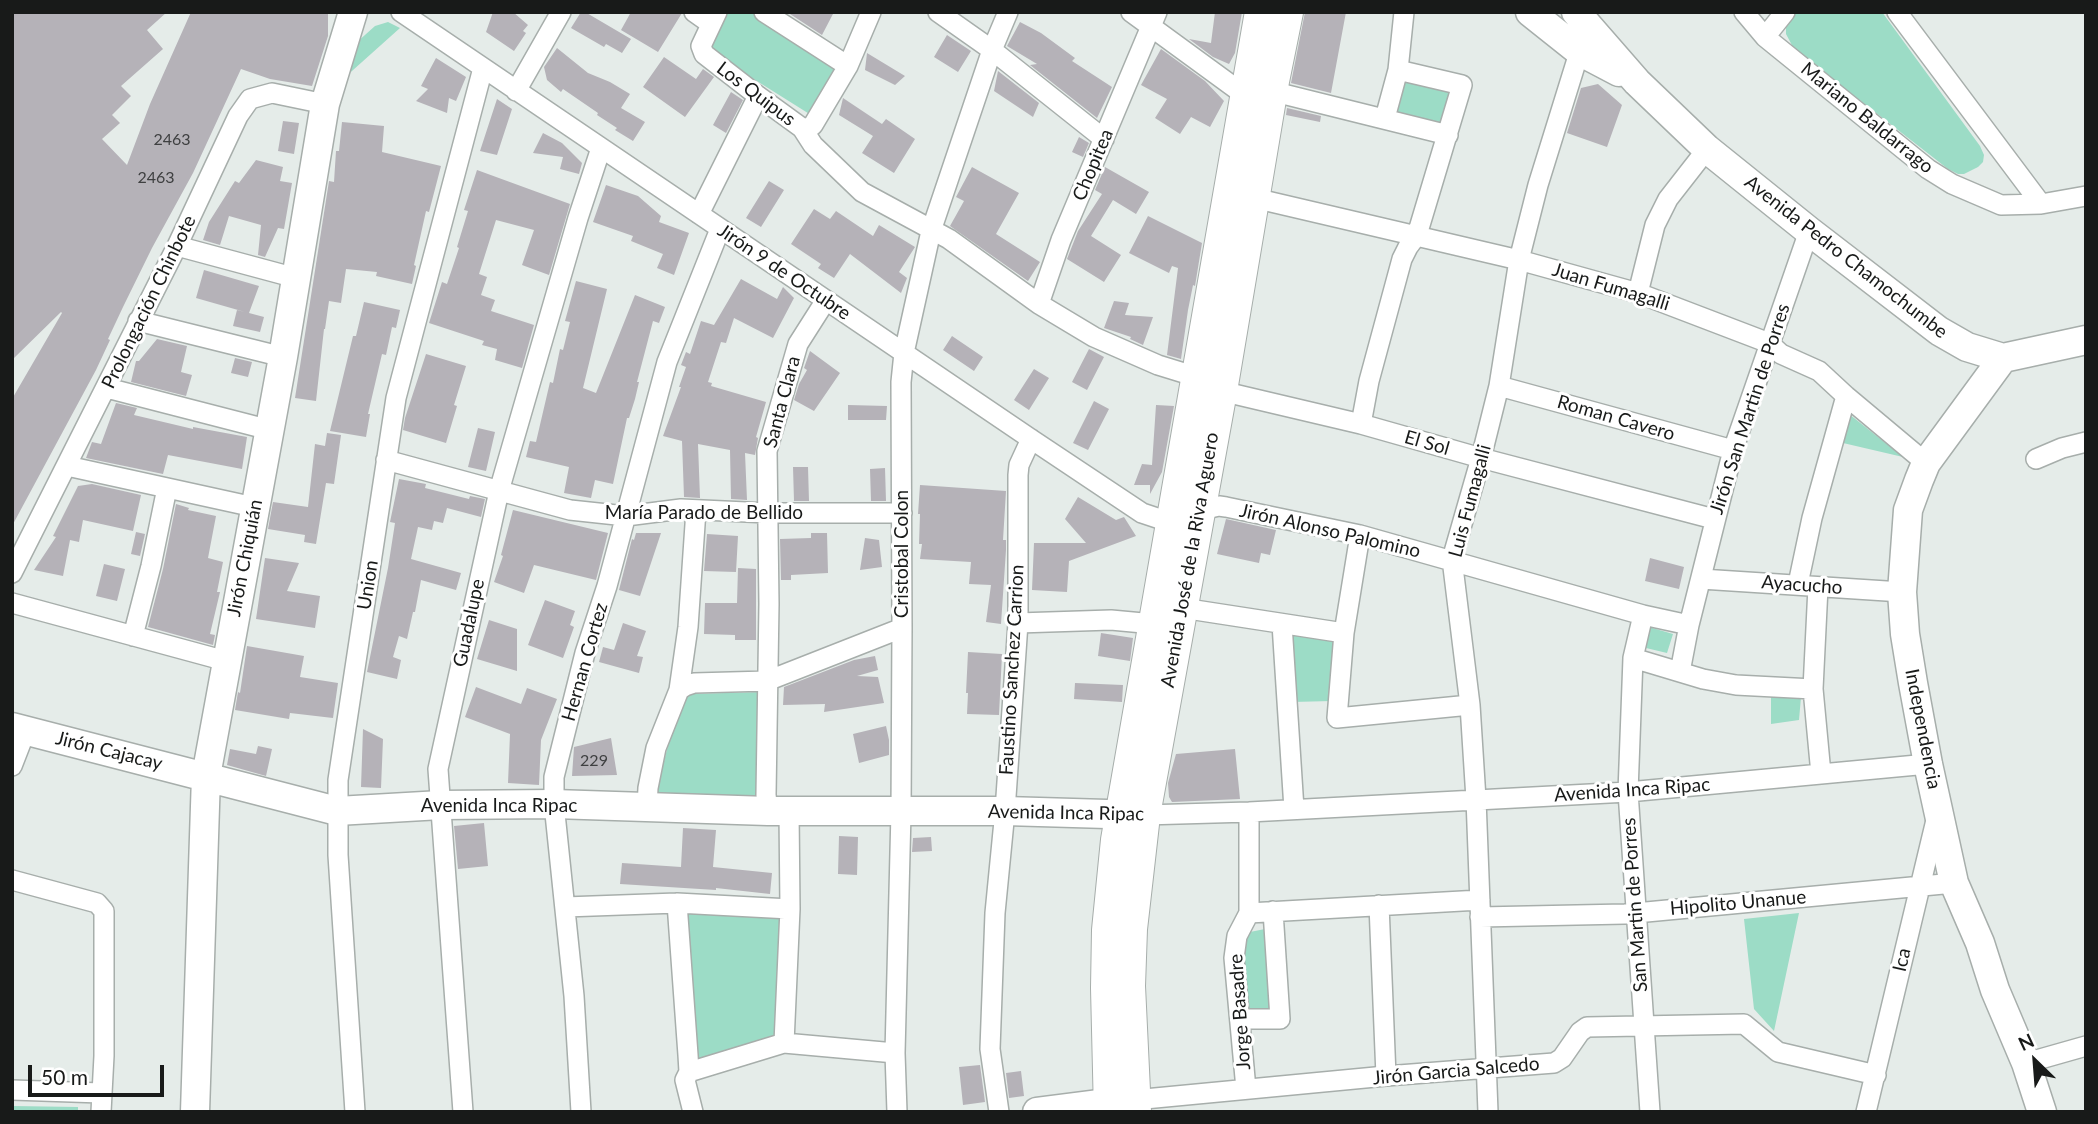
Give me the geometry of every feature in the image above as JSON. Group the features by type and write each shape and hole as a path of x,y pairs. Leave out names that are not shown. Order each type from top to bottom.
{"main road":[{"name":"Avenida José de la Riva Aguero","path":"1209,384 1254,198 1261,12"},
{"name":"Avenida José de la Riva Aguero","path":"1122,1106 1129,986 1132,815 1154,624 1186,513 1259,93 1287,12"},
{"name":"Avenida José de la Riva Aguero","path":"1132,815 1182,608 1186,513"}],"street":[{"name":"Jirón Chiquián","path":"195,1112 206,776 254,507 284,358 325,104 353,12"},
{"name":"Jirón 9 de Octubre","path":"401,12 1142,513 1160,519 1186,513"},
{"path":"516,91 561,12"},
{"path":"694,12 714,18"},
{"path":"764,12 848,65"},
{"name":"Los Quipus","path":"714,18 701,46 704,54 758,96 803,128 808,128 813,125 848,65 871,12"},
{"path":"937,12 992,50 1104,139"},
{"name":"Cristobal Colon","path":"897,1112 895,1054 901,812 901,382 904,354 931,231 992,50 1008,12"},
{"path":"1131,12 1154,20 1259,93 1385,118 1448,135"},
{"path":"1385,118 1398,70 1404,12"},
{"name":"Mariano Baldarrago","path":"1744,12 1765,37 1928,169 1952,184 2001,205 2041,204 2086,197"},
{"path":"1765,37 1785,12"},
{"path":"1897,12 2041,204"},
{"name":"Avenida Pedro Chamochumbe","path":"1536,13 1581,30 1707,149 1939,331 1967,347 2003,358 2086,340"},
{"name":"Chopitea","path":"1039,304 1061,240 1154,20"},
{"name":"Luis Fumagalli","path":"1488,1112 1470,705 1452,559 1499,386 1519,260 1581,30"},
{"name":"Union","path":"355,1112 337,811 338,779 396,398 483,68"},
{"path":"1361,424 1369,381 1402,259 1418,235 1462,85 1398,70"},
{"name":"Prolongación Chinbote","path":"12,573 107,388 238,116 250,99 272,93 325,104"},
{"path":"699,214 758,96"},
{"name":"El Sol","path":"803,128 813,145 862,192 949,240 1039,304 1094,337 1158,365 1209,384 1714,519"},
{"name":"Guadalupe","path":"463,1112 438,769 499,491 601,148"},
{"path":"1638,293 1655,225 1668,199 1707,149"},
{"name":"Juan Fumagalli","path":"1254,198 1418,235 1638,293 1769,344 1781,354 1819,371 1926,463"},
{"name":"Hernan Cortez","path":"581,1112 574,996 554,804 555,777 560,748 667,362 720,229"},
{"name":"Jirón San Martin de Porres","path":"1680,671 1732,450 1809,231"},
{"path":"177,246 296,278"},
{"name":"Santa Clara","path":"784,1043 790,909 778,811 767,681 767,452 797,344 826,300"},
{"path":"138,321 284,358"},
{"name":"Independencia","path":"2003,358 1926,463 1908,510 1902,592 1905,634 1928,764 1954,883 1980,943 1995,990 2026,1063 2042,1112"},
{"name":"Roman Cavero","path":"1499,386 1732,450"},
{"path":"107,388 270,430"},
{"path":"1821,774 1813,690 1808,586 1812,518 1846,396"},
{"name":"Faustino Sanchez Carrion","path":"999,1112 990,1049 995,914 1018,623 1018,475 1019,465 1031,439"},
{"path":"2036,459 2086,442"},
{"name":"María Parado de Bellido","path":"386,460 570,510 626,516 681,509 768,513 902,513"},
{"path":"67,466 254,507"},
{"path":"133,636 167,488"},
{"name":"Jirón Alonso Palomino","path":"1186,513 1219,506 1360,535 1643,615 1689,625"},
{"path":"647,807 656,748 679,690 688,627 696,510"},
{"path":"1360,535 1343,633 1336,718 1470,705"},
{"name":"Ayacucho","path":"1701,579 1902,592"},
{"path":"12,603 226,661"},
{"path":"1182,608 1343,633"},
{"name":"San Martin de Porres","path":"1643,615 1633,658 1628,792 1650,1112"},
{"path":"1018,623 1111,620 1154,624"},
{"path":"1282,624 1294,809"},
{"path":"679,690 694,683 767,681 902,628"},
{"path":"1633,658 1703,679 1736,685 1813,690"},
{"path":"12,766 19,728"},
{"name":"Jirón Cajacay","path":"19,728 206,776"},
{"name":"Avenida Inca Ripac","path":"206,776 337,811 441,805 554,804 778,811 1005,811 1132,815 1249,812 1628,792 1928,764"},
{"name":"Ica","path":"1866,1112 1938,809"},
{"name":"Jorge Basadre","path":"1246,1090 1234,958 1237,936 1249,912 1249,812"},
{"path":"12,880 97,903 104,911 104,1056 101,1102 12,1090"},
{"name":"Hipolito Unanue","path":"1249,912 1379,905 1625,914 1954,883"},
{"path":"565,907 677,903 790,909"},
{"path":"677,903 689,1072 685,1080 693,1112"},
{"path":"1379,905 1386,1076"},
{"path":"1240,1019 1280,1019 1273,911"},
{"name":"Jirón Garcia Salcedo","path":"1122,1106 1386,1076 1555,1063 1587,1027 1744,1024 1778,1052 1876,1075"},
{"path":"689,1072 784,1043 895,1054"},
{"path":"2026,1063 2086,1046"},
{"path":"1037,1112 1122,1106"}],"green space":[{"path":"724,12 754,12 843,68 811,115 709,51"},
{"path":"1790,12 1882,12 1980,146 1984,155 1983,162 1964,174 1948,169 1794,49 1786,34 1786,21"},
{"path":"388,22 400,28 343,79 356,43 375,26"},
{"path":"1404,76 1456,91 1446,127 1393,114"},
{"path":"1849,414 1903,457 1843,443"},
{"path":"1649,627 1673,634 1667,653 1646,648"},
{"path":"1289,633 1334,638 1332,701 1292,702"},
{"path":"761,692 761,808 655,796 679,703 689,694"},
{"path":"1771,695 1801,697 1799,720 1771,724"},
{"path":"682,912 781,918 774,1041 698,1065"},
{"path":"1799,913 1774,1031 1754,1009 1744,919"},
{"path":"1270,928 1276,1016 1247,1015 1242,953 1250,932"},
{"path":"12,1106 78,1107 78,1112 12,1112"}],"building":[{"path":"12,12 167,12 147,30 163,49 121,86 131,96 112,115 120,123 102,139 127,165 150,104 191,12 328,12 328,36 312,86 270,79 241,69 193,173 123,307 96,370 12,526 12,399 62,313 12,360"},
{"path":"493,12 513,12 528,25 514,51 486,32"},
{"path":"581,12 631,39 622,53 606,44 604,47 571,28"},
{"path":"631,12 682,13 658,52 621,30"},
{"path":"787,12 834,12 822,35"},
{"path":"1215,12 1242,12 1235,53 1229,64 1213,57 1189,39 1211,43"},
{"path":"1305,12 1346,12 1331,93 1291,83"},
{"path":"1020,22 1041,33 1075,58 1072,61 1112,87 1097,118 1030,65 1037,64 1007,46"},
{"path":"947,35 971,51 958,72 934,57"},
{"path":"557,48 588,73 630,94 621,108 645,122 633,141 615,130 617,128 597,115 598,113 563,89 561,92 547,80 544,67"},
{"path":"1161,49 1205,81 1224,101 1210,127 1191,117 1180,134 1155,118 1167,99 1141,85"},
{"path":"867,53 905,76 895,85 865,70"},
{"path":"664,57 696,79 703,69 714,77 685,117 643,87"},
{"path":"436,58 466,77 456,101 449,98 447,113 416,101 428,89 421,86"},
{"path":"998,71 1039,103 1033,117 994,91"},
{"path":"1598,84 1622,105 1607,147 1567,133 1581,88"},
{"path":"731,92 743,100 726,133 713,125"},
{"path":"843,98 882,124 886,119 915,139 894,173 862,153 873,136 839,115"},
{"path":"497,99 512,109 497,155 480,151"},
{"path":"1287,108 1321,116 1320,122 1286,115"},
{"path":"283,121 299,123 294,154 278,151"},
{"path":"342,122 384,126 382,152 441,166 429,212 426,211 412,284 376,276 377,272 346,269 341,303 329,301 316,401 295,398 329,181 334,182 336,151 339,151"},
{"path":"543,133 562,143 582,163 579,174 560,169 563,157 533,153"},
{"path":"1079,137 1089,143 1083,157 1072,152"},
{"path":"256,160 283,167 280,181 292,183 284,229 278,228 265,257 258,255 261,225 229,216 220,245 203,240 209,222 235,181 239,183"},
{"path":"972,167 1019,193 996,234 1040,262 1028,281 950,226 964,201 956,197"},
{"path":"1105,167 1149,192 1136,214 1113,200 1091,236 1121,255 1104,282 1067,259 1078,231 1102,194 1095,190"},
{"path":"477,170 570,204 549,275 522,265 534,230 496,220 479,274 487,277 481,295 495,300 491,311 534,325 522,368 495,360 497,349 482,345 484,341 429,323 442,282 447,284 459,248 457,247 468,211 464,210"},
{"path":"769,181 784,190 761,227 746,218"},
{"path":"606,185 638,196 661,216 659,222 689,233 674,275 657,268 663,254 631,241 633,236 593,222"},
{"path":"814,209 830,219 836,211 873,236 879,225 915,247 899,272 907,278 901,293 850,254 834,278 818,268 821,264 791,244"},
{"path":"1148,216 1202,243 1181,359 1167,355 1178,268 1172,266 1169,273 1129,253"},
{"path":"204,270 259,286 249,313 264,317 260,332 233,326 237,310 245,312 196,298"},
{"path":"741,279 777,299 783,287 794,298 773,338 734,318 726,343 721,342 708,382 712,383 711,386 766,402 756,437 755,455 745,453 747,500 731,499 730,450 698,444 700,498 684,497 682,441 663,436 681,387 686,367 681,365 686,352 690,354 701,321 714,325"},
{"path":"576,281 607,289 583,388 596,393 635,295 665,307 659,323 653,321 635,399 627,418 613,484 595,480 591,498 564,493 569,467 526,457 530,441 536,442 550,382 553,383 560,349 563,350 570,322 565,321"},
{"path":"1114,301 1129,303 1125,315 1153,317 1143,345 1130,339 1131,337 1104,328"},
{"path":"364,302 400,310 396,328 392,327 386,355 382,354 368,414 366,437 330,431"},
{"path":"952,336 983,357 974,371 943,350"},
{"path":"157,339 187,346 181,372 192,375 186,396 131,382 136,361 139,361"},
{"path":"1089,349 1104,357 1087,390 1072,382"},
{"path":"810,351 840,373 814,411 794,400 807,370 804,368"},
{"path":"426,354 466,366 446,443 403,430"},
{"path":"235,358 252,362 248,377 231,373"},
{"path":"1034,369 1049,378 1029,410 1014,400"},
{"path":"1094,401 1109,409 1088,450 1073,443"},
{"path":"116,403 137,408 134,415 193,429 247,437 242,469 168,455 163,474 86,458 92,442 101,444"},
{"path":"848,405 887,406 886,420 848,420"},
{"path":"1156,405 1174,406 1162,472 1150,494 1150,485 1134,485 1142,464 1152,465"},
{"path":"478,428 495,432 486,471 468,467"},
{"path":"327,433 341,435 334,484 326,483 316,544 304,542 305,535 268,529 273,502 308,507 315,444 325,446"},
{"path":"793,467 808,467 809,501 794,501"},
{"path":"885,468 886,501 871,501 870,469"},
{"path":"399,479 426,484 425,488 469,499 470,496 485,499 481,517 447,508 443,523 434,521 432,530 418,527 411,559 461,573 456,590 421,580 407,639 399,636 393,657 401,660 397,679 367,672 388,568 395,523 390,522"},
{"path":"92,484 141,495 133,531 83,520 79,542 70,540 63,576 34,570 56,537 53,536 78,486"},
{"path":"920,485 1006,491 1003,540 1006,540 1006,550 1001,624 986,622 991,585 969,584 971,562 920,559"},
{"path":"1078,497 1116,520 1124,517 1136,536 1069,561 1067,592 1032,590 1034,543 1086,543 1065,519"},
{"path":"176,504 189,508 188,510 216,516 208,558 223,562 217,592 220,592 210,634 215,635 213,645 148,627"},
{"path":"513,510 608,533 596,580 534,565 524,593 494,582"},
{"path":"1226,519 1276,530 1270,555 1261,553 1259,563 1217,554"},
{"path":"136,532 145,534 140,556 131,554"},
{"path":"636,533 661,533 640,596 619,590 632,539 634,540"},
{"path":"811,533 827,533 828,573 791,575 791,580 781,580 780,539 811,538"},
{"path":"707,534 738,536 736,572 704,571"},
{"path":"865,538 879,540 882,567 860,570"},
{"path":"265,558 299,563 287,591 320,596 315,628 256,619"},
{"path":"1650,558 1684,567 1679,589 1645,581"},
{"path":"104,564 125,569 117,601 96,596"},
{"path":"738,568 756,569 756,640 735,640 735,635 704,634 705,603 737,603"},
{"path":"545,600 575,611 570,625 574,627 563,658 528,645"},
{"path":"489,620 517,629 517,671 477,659"},
{"path":"623,623 646,631 637,656 643,657 639,673 599,662 603,647 614,650"},
{"path":"1101,633 1133,638 1130,661 1098,656"},
{"path":"247,646 304,656 300,677 338,683 333,718 290,713 289,719 235,710"},
{"path":"968,652 1002,654 999,715 967,714"},
{"path":"875,656 878,670 857,676 878,677 884,703 824,712 825,704 783,705 784,687 854,660"},
{"path":"1075,683 1123,685 1122,702 1074,699"},
{"path":"476,687 521,704 527,688 557,699 541,740 539,785 508,783 510,734 465,717"},
{"path":"886,726 889,755 859,763 853,734"},
{"path":"363,729 383,739 381,788 361,787"},
{"path":"611,738 617,775 572,776 574,747"},
{"path":"258,746 272,749 266,776 227,765 230,749 256,754"},
{"path":"1235,749 1240,799 1172,802 1168,783 1176,754"},
{"path":"484,823 488,866 458,869 454,826"},
{"path":"683,828 716,830 713,867 772,873 770,894 716,888 620,884 622,863 681,867"},
{"path":"839,836 858,837 857,875 838,874"},
{"path":"931,837 932,851 912,852 913,838"},
{"path":"980,1065 985,1102 963,1105 959,1067"},
{"path":"1021,1071 1024,1096 1009,1098 1006,1073"}]}
